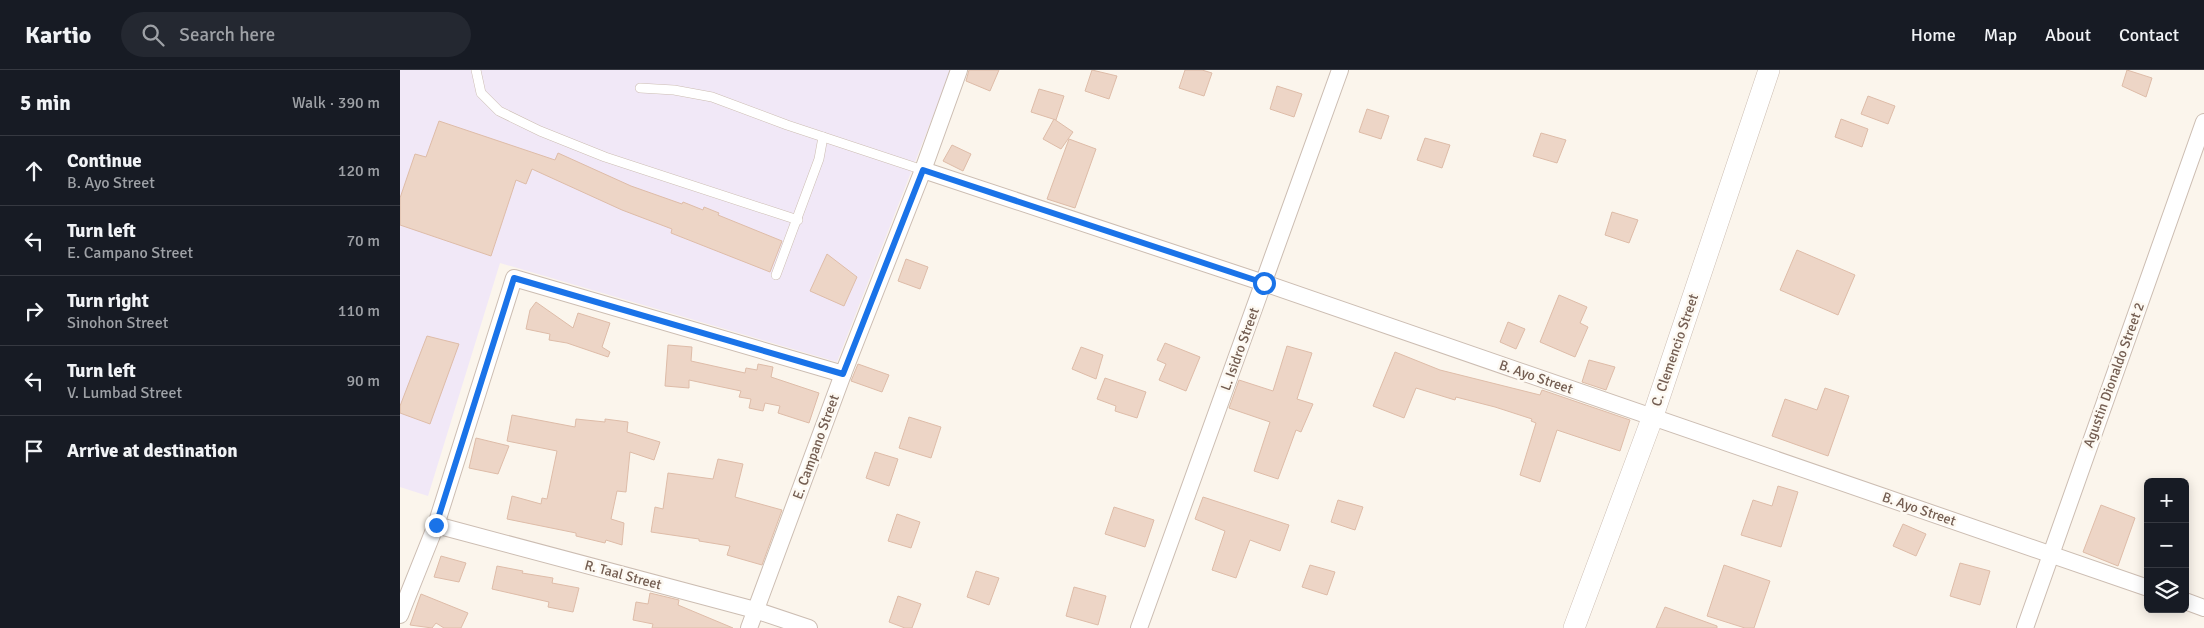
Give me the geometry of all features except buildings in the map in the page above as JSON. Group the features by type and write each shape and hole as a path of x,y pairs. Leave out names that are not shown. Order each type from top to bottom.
{"street":[{"name":"E. Campano Street","path":"749,628 843,374 923,170 959,70"},
{"name":"L. Isidro Street","path":"1139,628 1340,70"},
{"name":"C. Clemencio Street","path":"1574,628 1653,416 1770,70"},
{"name":"Agustin Dionaldo Street 2","path":"2025,628 2204,122"},
{"name":"B. Ayo Street","path":"923,170 1264,283 2144,587"},
{"path":"400,615 436,525 514,278 843,374"},
{"name":"R. Taal Street","path":"436,525 755,610 809,628"},
{"path":"2189,603 2204,608"}],"lane":[{"path":"476,70 481,93 499,111 540,132 605,157 798,220"},
{"path":"640,88 674,90 712,97 823,137 923,170"},
{"path":"776,275 798,220 806,192 819,159 823,137"}],"shaded area":[{"path":"400,70 951,70 837,362 500,263 428,496 400,487"}],"route":[{"path":"436,525 514,278 843,374 923,170 1264,283"}]}
